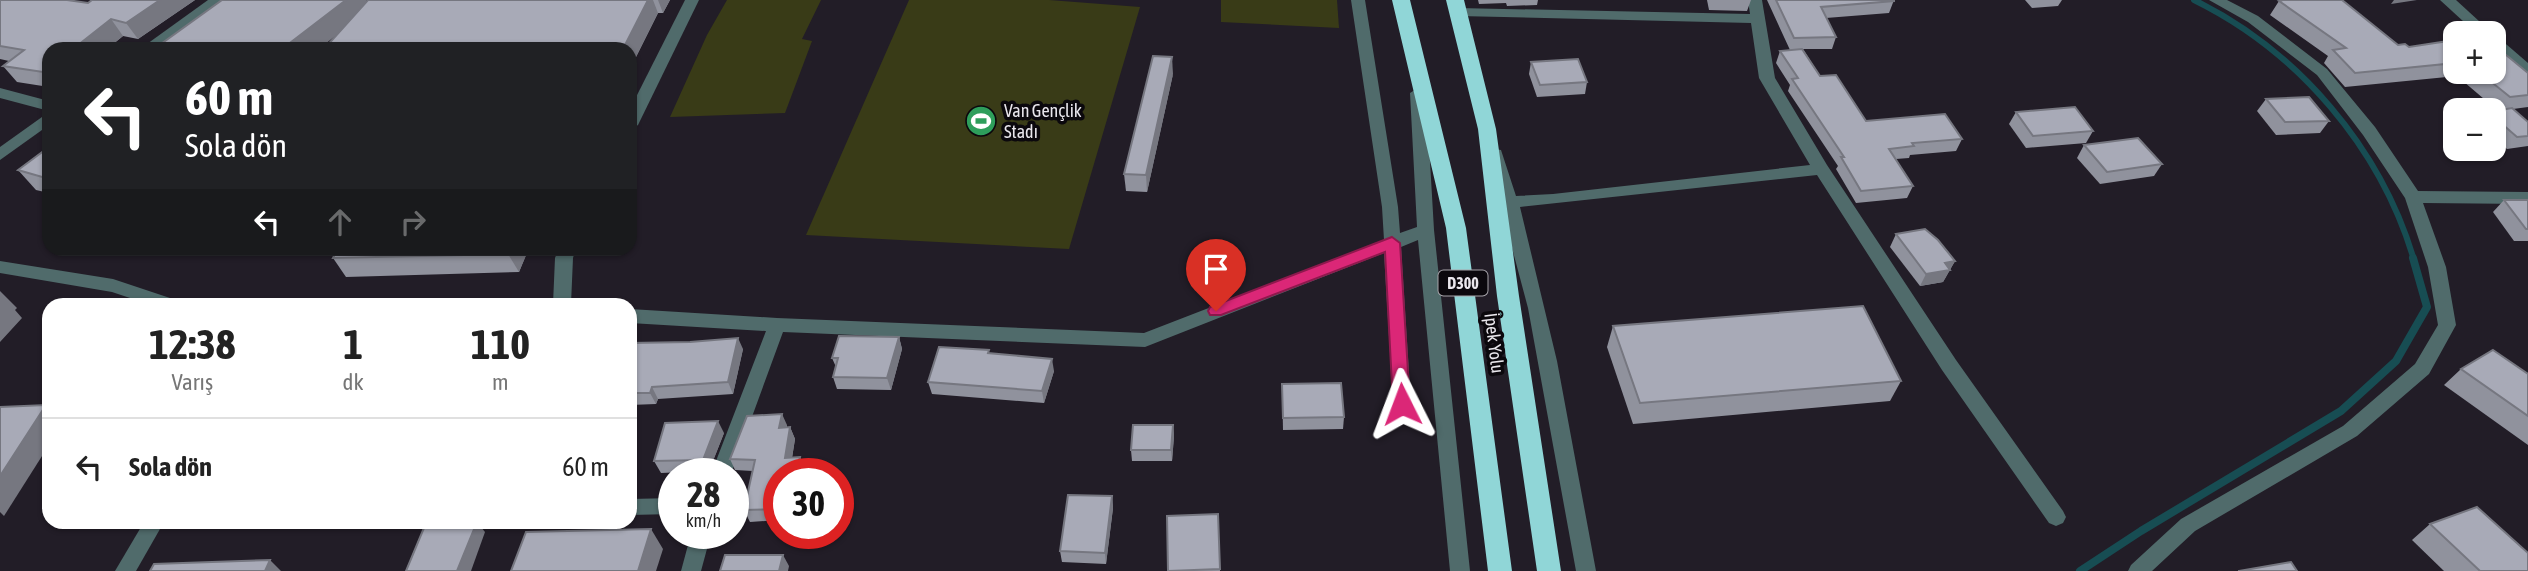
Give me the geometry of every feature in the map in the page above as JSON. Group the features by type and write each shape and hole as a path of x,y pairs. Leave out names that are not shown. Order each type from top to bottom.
{"highway":[{"name":"İpek Yolu","path":"1401,0 1456,228 1500,571"},
{"name":"İpek Yolu","path":"1457,6 1487,129 1508,296 1549,571"}],"street":[{"path":"157,42 218,0"},
{"path":"637,111 692,0"},
{"path":"1358,0 1390,206 1402,404"},
{"path":"1755,0 1767,78 1821,169 1949,365 2056,517"},
{"path":"2138,571 2188,526 2350,431 2422,369 2447,325 2437,267 2413,197 2369,131 2322,72 2253,19 2216,0"},
{"path":"2447,0 2471,21"},
{"path":"1457,6 1756,19"},
{"path":"2506,52 2528,71"},
{"path":"1417,69 1426,230 1460,571"},
{"path":"0,93 42,104"},
{"path":"0,155 42,122"},
{"path":"1487,129 1511,202 1553,387 1586,571"},
{"path":"1511,202 1553,200 1821,169"},
{"path":"2413,197 2528,198"},
{"path":"637,316 1145,340 1426,230"},
{"path":"562,298 565,256"},
{"path":"0,267 113,286 149,298"},
{"path":"727,458 777,325"},
{"path":"637,507 658,506"},
{"path":"125,571 150,529"},
{"path":"691,571 697,549"}],"green space":[{"path":"727,0 821,0 802,39 812,41 785,113 670,117 707,35"},
{"name":"Van Gençlik Stadı","path":"909,0 1049,0 1140,7 1069,249 806,235"},
{"path":"1221,0 1337,0 1339,28 1221,22"}],"building":[{"path":"0,0 67,0 88,3 92,0 160,0 126,23 111,19 82,42 42,42 42,72 3,66 24,50 0,46"},
{"path":"222,0 346,0 291,42 164,42"},
{"path":"368,0 648,0 627,42 330,42"},
{"path":"1776,0 1894,1 1821,7 1836,37 1794,38"},
{"path":"2342,0 2398,45 2405,44 2409,47 2443,42 2443,64 2355,73 2333,50 2346,48 2279,1"},
{"path":"1802,49 1820,76 1836,75 1866,121 1945,114 1962,139 1912,143 1914,146 1889,149 1913,186 1861,191 1841,157 1844,157 1792,79 1798,78 1780,51"},
{"path":"2506,55 2528,73 2528,95 2510,97 2494,84 2506,84"},
{"path":"1153,56 1172,57 1146,175 1124,174"},
{"path":"1578,59 1587,82 1540,85 1531,62"},
{"path":"2309,97 2329,121 2285,122 2266,99"},
{"path":"2075,107 2093,131 2033,136 2016,112"},
{"path":"2512,108 2528,122 2528,136 2517,137 2506,127 2506,109"},
{"path":"2138,138 2162,164 2107,172 2084,145"},
{"path":"42,152 42,177 18,170"},
{"path":"2504,200 2528,200 2528,229 2526,229"},
{"path":"1925,229 1955,261 1945,263 1950,270 1926,274 1896,234"},
{"path":"334,256 420,256 333,258"},
{"path":"1863,306 1901,381 1640,403 1613,326"},
{"path":"839,336 899,337 887,378 833,377 838,358 832,358"},
{"path":"738,338 728,382 652,387 650,393 637,393 637,343"},
{"path":"939,347 989,350 988,353 1052,359 1042,391 928,382"},
{"path":"2493,350 2528,374 2528,416 2461,369"},
{"path":"1341,383 1344,417 1283,418 1282,384"},
{"path":"42,405 42,411 0,476 0,407"},
{"path":"782,414 779,428 790,427 785,458 763,458 763,509 749,510 749,487 755,460 730,458 747,416"},
{"path":"718,421 704,458 658,458 658,461 654,461 665,423"},
{"path":"1133,425 1173,425 1171,450 1131,450"},
{"path":"1068,495 1112,496 1105,553 1060,551"},
{"path":"2477,507 2528,553 2528,571 2480,571 2430,524"},
{"path":"1218,514 1220,569 1168,571 1167,516"},
{"path":"424,529 474,529 457,571 406,571"},
{"path":"651,529 638,571 511,571 526,532"},
{"path":"725,555 783,555 779,571 720,571"},
{"path":"270,560 265,571 150,571 154,564"},
{"path":"2291,562 2297,571 2239,571"}],"waterway":[{"path":"2194,0 2232,21 2268,46 2301,75 2331,107 2380,179 2414,260"},
{"path":"2080,571 2141,531 2341,411 2396,361 2427,307 2413,258"}],"place":[{"name":"Van Gençlik Stadı","path":"981,121"}],"route":[{"path":"1216,311 1392,243 1402,404"}]}
